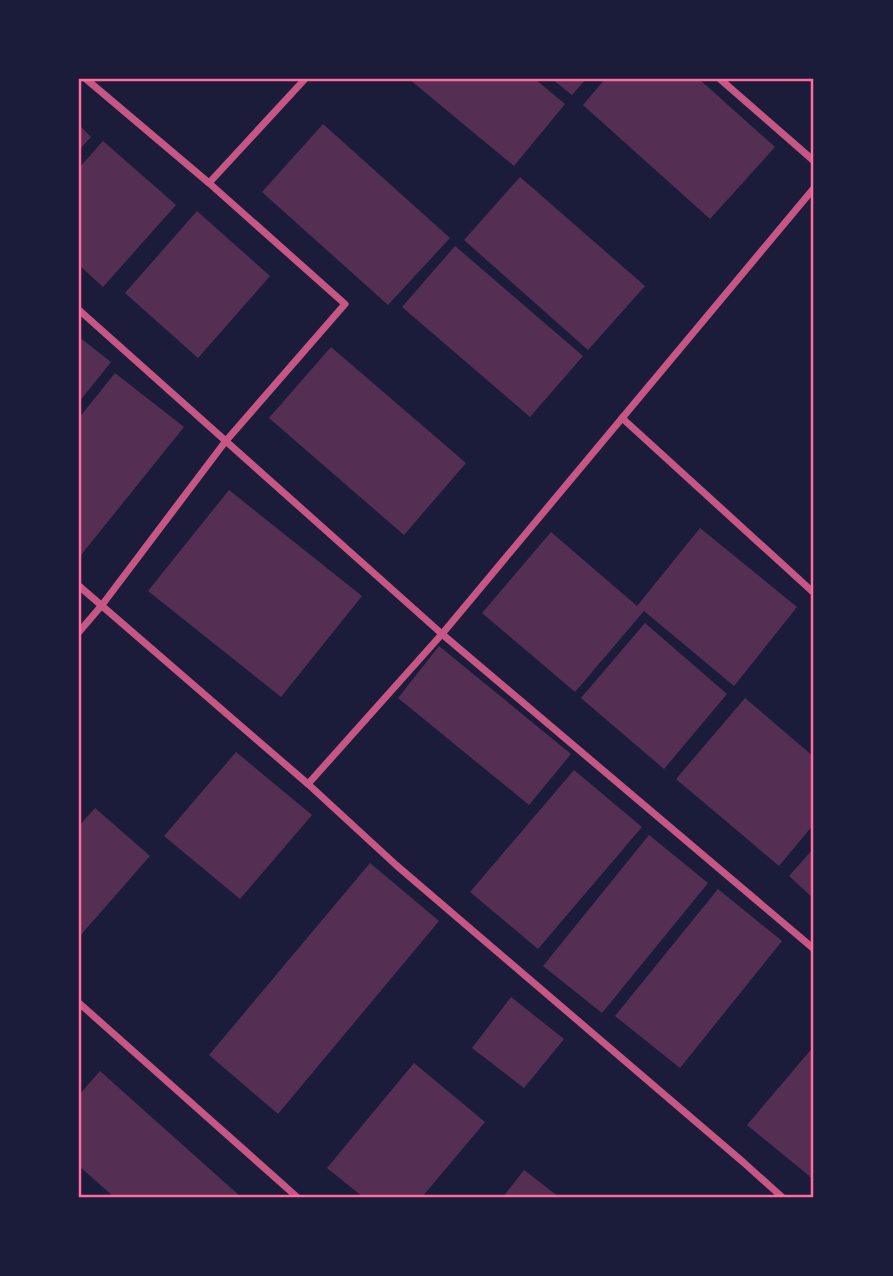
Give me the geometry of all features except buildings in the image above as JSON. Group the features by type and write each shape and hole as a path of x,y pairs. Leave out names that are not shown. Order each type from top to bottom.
{"street":[{"path":"79,632 225,442 345,304 209,183 86,79"},
{"path":"209,183 305,79"},
{"path":"720,79 814,161"},
{"path":"308,784 442,634 814,188"},
{"path":"79,310 442,634 814,949"},
{"path":"622,418 814,593"},
{"path":"79,586 308,784 396,865 782,1197"},
{"path":"79,1003 297,1197"}]}
